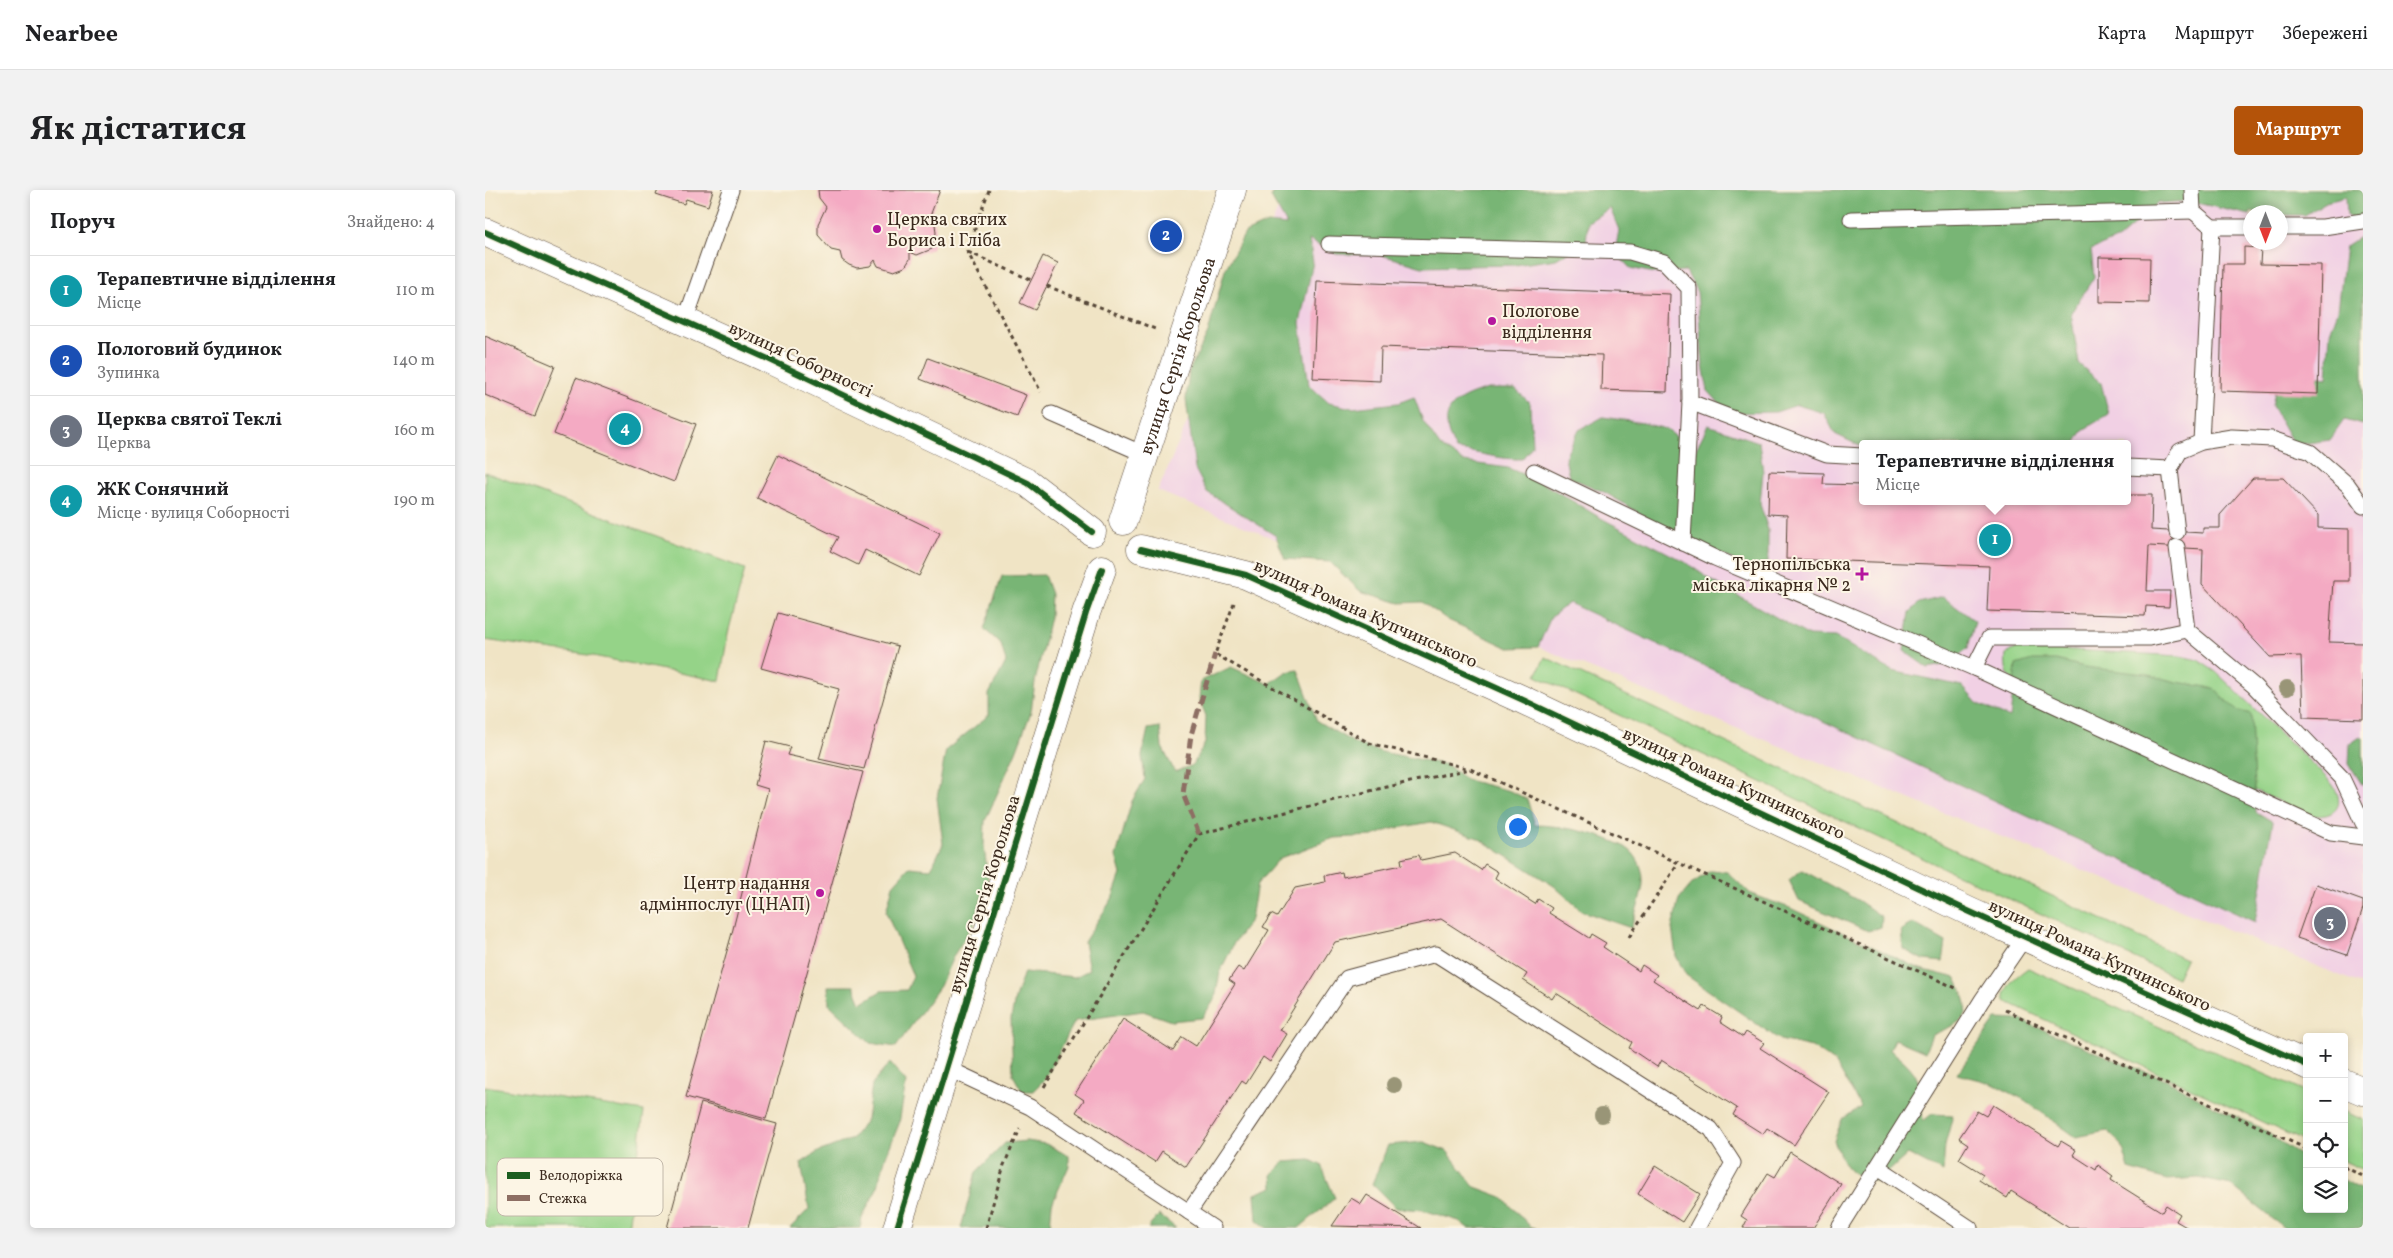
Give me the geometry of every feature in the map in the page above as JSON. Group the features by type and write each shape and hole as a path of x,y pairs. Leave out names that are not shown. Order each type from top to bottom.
{"street":[{"name":"вулиця Сергія Корольова","path":"1123,521 1147,455 1232,190"},
{"name":"вулиця Соборності","path":"485,232 685,321 1029,483 1093,532"},
{"path":"1106,521 1123,521 1137,533 1141,549 1134,564 1127,570 1111,572 1102,570 1095,564 1088,549 1093,532 1106,521"},
{"name":"вулиця Романа Купчинського","path":"1141,549 1246,574 1530,703 2025,937 2303,1063"},
{"name":"вулиця Сергія Корольова","path":"897,1228 1083,622 1102,570"},
{"path":"2348,1084 2363,1091"}],"lane":[{"path":"685,321 731,190"},
{"path":"2192,190 2193,211"},
{"path":"1851,219 2193,211 2212,226 2243,226"},
{"path":"2288,226 2323,226 2363,221"},
{"path":"2201,442 2212,226"},
{"path":"1329,244 1630,252 1664,262 1689,288 1690,402 1683,543"},
{"path":"1690,402 1827,454 1859,456"},
{"path":"1052,414 1147,455"},
{"path":"2177,532 2171,469 2180,451 2201,442 2232,437 2272,439 2310,452 2348,485 2363,506"},
{"path":"2131,467 2171,469"},
{"path":"1534,471 1683,543 1974,668 2331,833 2363,837"},
{"path":"2177,547 2187,630 2254,686 2342,778 2363,823"},
{"path":"1974,668 1989,638 2149,638 2187,630"},
{"path":"1839,1228 1982,1000 2025,937"},
{"path":"1189,1212 1347,978 1437,954 1711,1129 1733,1163 1697,1228"},
{"path":"947,1068 1030,1107 1213,1228"},
{"path":"1877,1167 1970,1228"}],"path":[{"path":"989,190 967,251 1052,414"},
{"path":"967,251 1031,280"},
{"path":"1047,286 1183,341"},
{"path":"1235,602 1215,654 1369,743 1470,769 2303,1147"},
{"path":"986,1228 1004,1166 1030,1107 1199,834 1378,789 1470,769"},
{"path":"1629,937 1678,864"},
{"path":"2346,1168 2363,1176"}],"shaded area":[{"name":"Тернопільська міська лікарня № 2","path":"1286,190 2363,190 2363,985 1158,491"}],"green space":[{"path":"1273,190 2363,190 2363,224 2347,216 2346,197 2326,202 2305,215 2288,215 2288,205 2243,205 2243,213 2188,201 2158,203 2119,238 2091,250 2094,277 2071,313 2079,364 2101,383 2109,414 2083,430 2077,440 1859,440 1859,446 1835,434 1824,413 1797,405 1776,412 1729,413 1708,391 1703,365 1697,292 1686,271 1654,273 1630,268 1615,252 1619,230 1610,208 1588,222 1586,242 1556,259 1515,265 1422,267 1382,255 1336,254 1309,240 1313,262 1300,323 1309,385 1329,403 1352,408 1398,403 1414,397 1423,421 1440,446 1464,462 1508,468 1539,481 1599,517 1685,562 1711,580 1809,636 1835,637 1892,671 1962,686 1977,703 2010,718 2016,665 2032,660 2056,660 2085,667 2145,674 2213,688 2236,710 2251,714 2255,811 2273,822 2255,922 1569,603 1551,617 1538,647 1509,648 1448,620 1422,602 1400,603 1360,591 1330,562 1285,559 1276,536 1207,492 1195,469 1186,399 1189,371 1208,333 1225,270 1245,233 1267,223 1287,225 1271,197"},
{"path":"2363,235 2363,425 2344,420 2330,440 2294,445 2272,406 2278,376 2295,373 2327,378 2330,333 2338,310 2346,246"},
{"path":"1488,389 1515,389 1530,403 1532,446 1522,459 1456,450 1447,426 1447,416 1450,409 1464,398"},
{"path":"1603,417 1643,423 1666,429 1695,451 1708,425 1759,442 1763,472 1760,504 1768,530 1768,562 1752,568 1671,532 1604,492 1569,477 1565,457 1579,430"},
{"path":"485,472 745,569 728,633 720,681 588,655 485,640"},
{"path":"1044,575 1051,594 1050,617 1035,682 1031,712 1016,752 985,821 984,846 988,878 974,923 954,955 940,986 896,1047 870,1043 829,1004 828,986 854,986 861,1003 881,991 907,990 913,976 886,912 893,885 909,867 931,869 943,844 937,798 946,750 989,715 989,694 1006,662 1001,644 984,629 1002,576"},
{"path":"1943,597 1975,621 1968,648 1948,664 1928,668 1904,651 1910,612 1919,603"},
{"path":"2019,647 2180,656 2198,660 2216,672 2327,778 2334,786 2339,801 2338,807 2328,814 2320,816 2309,815 2014,681 2006,669 2006,654"},
{"path":"1545,657 2186,959 2177,978 1536,676"},
{"path":"1231,667 1269,684 1286,672 1298,670 1317,721 1356,744 1382,752 1447,765 1467,780 1510,791 1527,799 1535,825 1581,831 1616,842 1625,847 1636,857 1643,875 1642,890 1631,928 1582,911 1554,886 1478,838 1431,822 1392,829 1373,836 1334,838 1280,858 1257,884 1251,919 1234,943 1220,972 1215,999 1202,1018 1171,1021 1143,1011 1075,1021 1045,1079 1033,1091 1022,1091 1013,1075 1011,1019 1015,998 1024,972 1075,977 1089,970 1084,942 1112,899 1121,874 1116,856 1132,801 1145,779 1142,756 1148,729 1160,727 1162,747 1175,772 1193,765 1205,743 1206,716 1199,698 1201,681"},
{"path":"2363,737 2363,786 2349,764 2350,744"},
{"path":"1802,870 1859,901 1882,917 1881,927 1868,931 1799,901 1789,880"},
{"path":"1710,871 1727,872 1751,894 1790,908 1920,969 1956,978 1967,1009 1961,1020 1932,1035 1925,1052 1895,1039 1890,1050 1909,1066 1918,1080 1923,1121 1932,1114 1953,1115 1945,1145 1943,1172 1908,1154 1877,1182 1853,1173 1845,1165 1834,1141 1842,1119 1861,1107 1835,1062 1812,1047 1780,1040 1686,975 1676,956 1672,928 1679,899 1693,883"},
{"path":"1913,923 1946,942 1943,962 1923,960 1903,949 1901,930"},
{"path":"2028,968 2303,1091 2303,1141 2005,1001 2008,986"},
{"path":"1996,1019 2020,1020 2166,1079 2213,1106 2259,1127 2303,1157 2303,1213 2348,1213 2348,1182 2363,1191 2363,1228 2284,1228 2231,1185 2198,1178 2167,1180 2129,1169 2122,1145 2107,1131 2076,1137 2023,1099 1991,1083 1957,1074"},
{"path":"890,1063 906,1082 899,1124 886,1156 878,1186 862,1218 860,1228 790,1228 809,1209 801,1163 818,1152 852,1139 867,1119 872,1084"},
{"path":"485,1086 644,1111 638,1158 497,1158 497,1216 630,1216 628,1228 485,1228"},
{"path":"2348,1113 2363,1120 2363,1170 2348,1163"},
{"path":"1027,1141 1046,1144 1069,1156 1069,1166 1052,1204 1050,1228 961,1228 976,1172 1005,1143"},
{"path":"1424,1142 1447,1151 1475,1187 1502,1197 1530,1226 1535,1228 1468,1228 1459,1221 1423,1210 1396,1208 1372,1184 1388,1145"},
{"path":"1310,1160 1321,1165 1335,1198 1299,1228 1267,1228 1257,1220 1255,1194 1273,1187 1272,1175 1284,1162"},
{"path":"1159,1215 1176,1228 1148,1228"}],"building":[{"path":"658,190 713,190 708,206 686,199 684,204 656,195"},
{"name":"Церква святих Бориса і Гліба","path":"818,190 940,190 930,216 935,224 936,233 932,249 917,255 910,252 910,259 905,267 894,271 878,266 875,260 870,266 857,268 849,265 842,260 840,252 831,250 818,235 818,224 826,207 819,198"},
{"path":"2244,250 2261,250 2260,264 2321,265 2318,394 2220,391 2223,264 2244,264"},
{"path":"1043,256 1058,263 1035,310 1020,303"},
{"path":"2099,257 2150,258 2149,303 2099,302"},
{"name":"Пологове відділення","path":"1317,281 1670,294 1667,392 1601,390 1602,355 1381,347 1380,381 1313,378"},
{"path":"485,336 555,366 535,416 485,395"},
{"path":"928,358 1026,395 1017,417 920,379"},
{"path":"576,378 696,424 674,482 554,434"},
{"path":"778,455 940,533 919,576 865,550 858,565 830,551 838,537 757,498"},
{"path":"1769,471 1824,473 1823,484 1859,485 1859,505 2131,505 2131,495 2152,495 2151,530 2203,533 2203,528 2220,528 2220,515 2253,478 2283,478 2318,515 2318,528 2349,529 2349,581 2333,581 2329,642 2363,643 2363,719 2303,717 2301,656 2270,657 2202,584 2203,549 2149,546 2147,591 2170,591 2169,607 2146,606 2145,616 1987,611 1989,566 1786,559 1787,515 1768,514"},
{"path":"778,613 898,646 864,769 819,759 839,689 761,668"},
{"path":"766,741 790,747 787,755 863,772 766,1119 686,1097 732,933 768,789 755,785"},
{"path":"1455,853 1481,870 1485,864 1498,872 1495,878 1535,904 1538,899 1552,908 1549,913 1589,938 1591,934 1606,943 1603,947 1639,971 1642,965 1657,975 1653,980 1701,1011 1704,1006 1722,1017 1720,1022 1743,1037 1746,1032 1764,1043 1760,1048 1829,1092 1794,1145 1767,1128 1763,1134 1733,1115 1737,1108 1661,1060 1657,1067 1629,1048 1632,1042 1556,993 1552,999 1523,980 1527,974 1441,919 1335,942 1280,1030 1287,1034 1270,1062 1263,1057 1246,1084 1242,1081 1186,1167 1162,1151 1155,1162 1076,1112 1084,1100 1075,1094 1123,1019 1173,1051 1182,1037 1196,1046 1235,984 1229,980 1238,967 1244,971 1269,930 1263,927 1271,914 1277,917 1295,888 1325,882 1324,876 1342,872 1343,877 1402,865 1401,859 1419,855 1421,860"},
{"path":"2316,884 2363,901 2363,908 2347,955 2297,938"},
{"path":"701,1103 777,1124 748,1228 667,1228"},
{"path":"1993,1105 2058,1146 2061,1141 2076,1150 2073,1155 2096,1170 2098,1165 2113,1176 2111,1180 2162,1212 2166,1205 2180,1214 2176,1221 2188,1228 2069,1228 2011,1191 2007,1198 1979,1180 1983,1174 1959,1159 1968,1144 1959,1138 1977,1111 1986,1116"},
{"path":"1790,1152 1841,1184 1813,1228 1743,1228 1747,1220 1741,1216 1768,1173 1775,1177"},
{"path":"1655,1166 1700,1194 1682,1222 1638,1194"},
{"path":"1367,1195 1421,1228 1332,1226 1351,1198 1361,1204"}],"marked path":[{"path":"1199,834 1183,794 1191,735 1215,654"}],"cycle path":[{"path":"485,232 766,358 1028,483 1092,532"},
{"path":"1141,549 1246,575 1521,699 1968,911 2303,1063"},
{"path":"897,1228 1086,613 1102,569"}],"place":[{"name":"Церква святих Бориса і Гліба","path":"877,229"},
{"name":"Пологовий будинок","path":"1166,236"},
{"name":"Пологове відділення","path":"1492,321"},
{"name":"ЖК Сонячний","path":"625,429"},
{"name":"Терапевтичне відділення","path":"1995,540"},
{"name":"Тернопільська міська лікарня № 2","path":"1862,574"},
{"name":"Центр надання адмінпослуг (ЦНАП)","path":"820,893"},
{"name":"Церква святої Теклі","path":"2330,923"}]}
